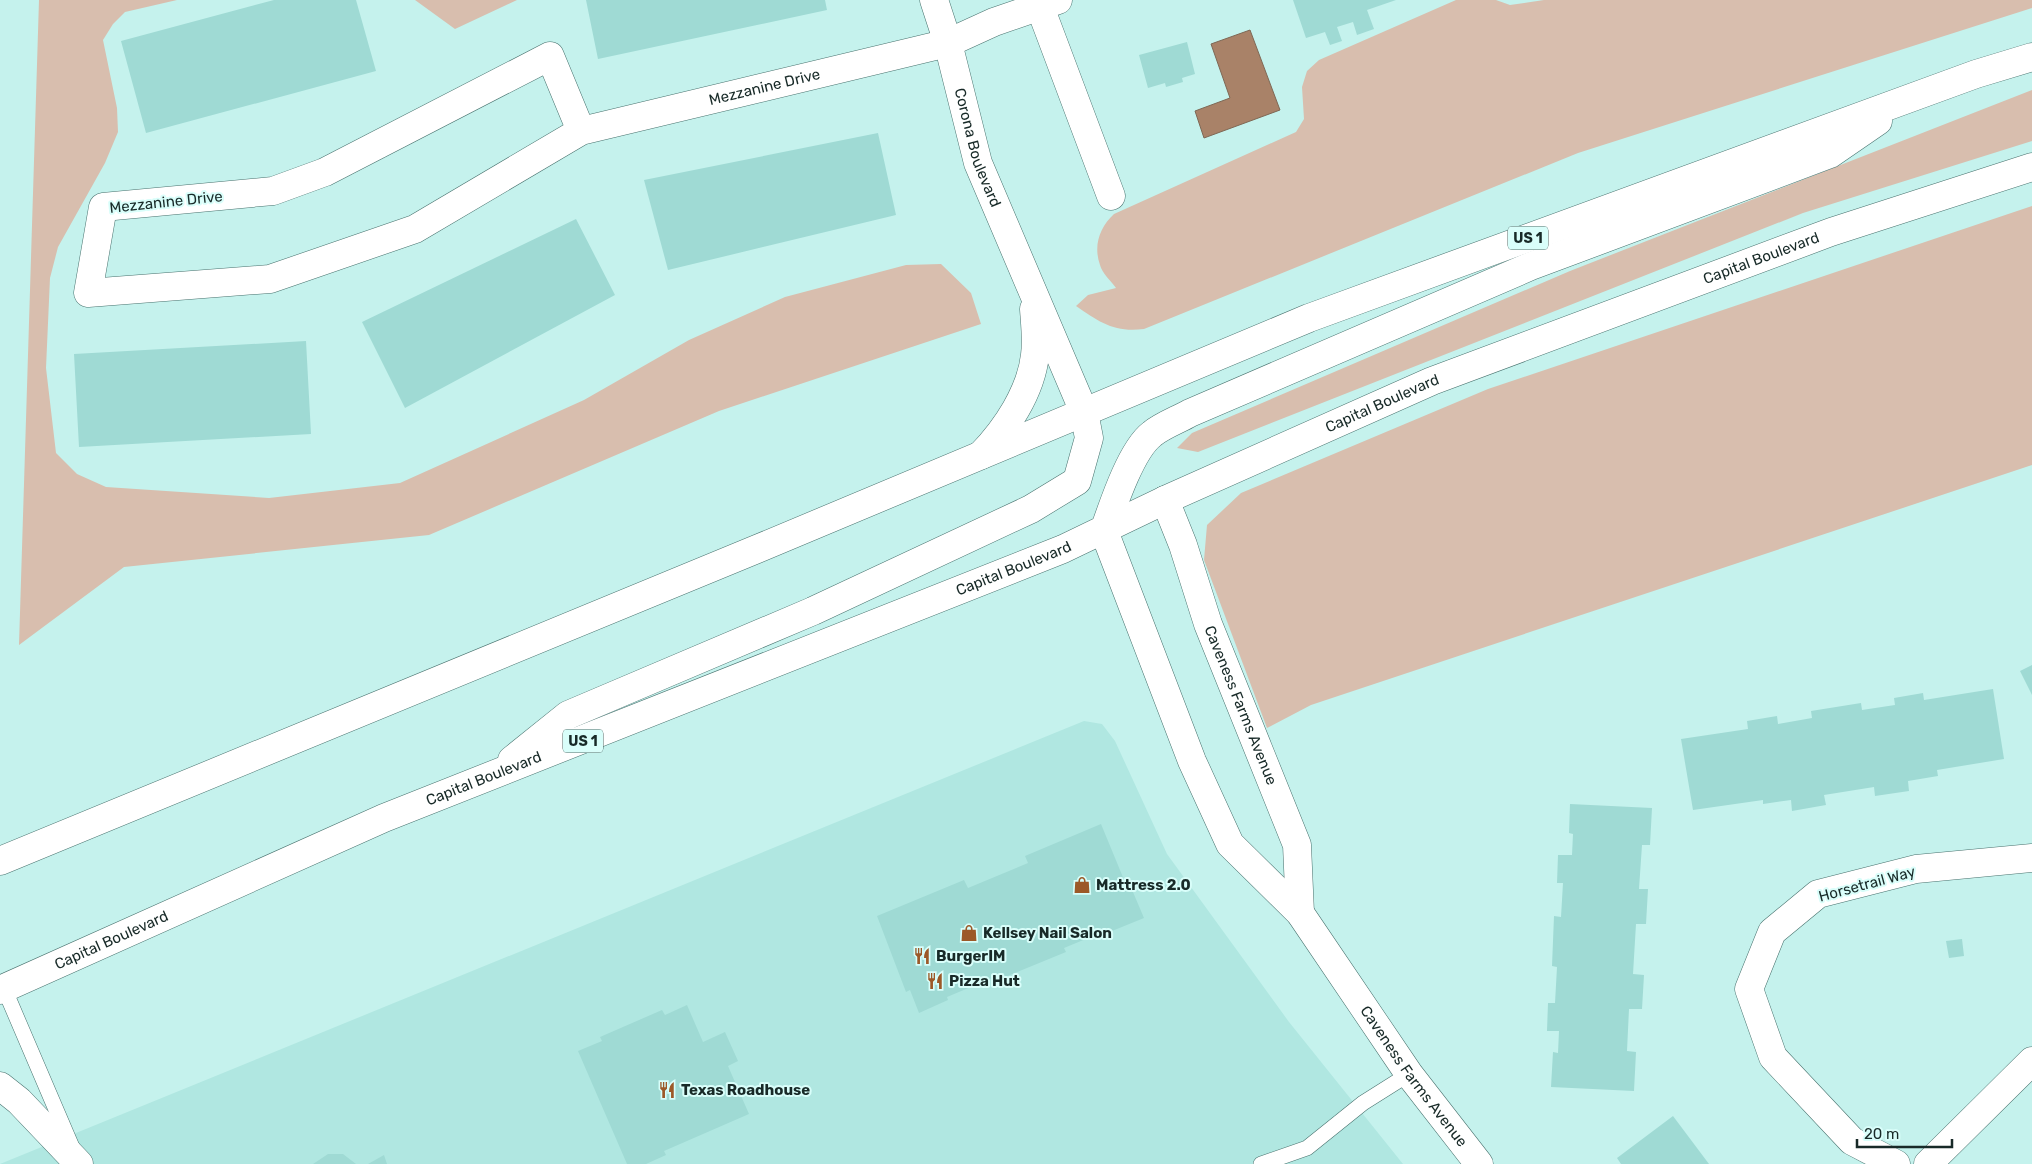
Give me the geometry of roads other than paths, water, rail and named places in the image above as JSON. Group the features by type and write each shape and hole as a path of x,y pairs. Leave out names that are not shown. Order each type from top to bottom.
{"main road":[{"name":"Corona Boulevard","path":"488,778 568,715 813,611 1039,504 1077,481 1089,438 1084,412 978,163 948,42 934,0"},
{"name":"Mezzanine Drive","path":"581,131 550,56 325,172 273,191 103,206 88,293 270,279 415,229 581,131 948,42 994,22 1049,3"},
{"path":"1049,3 1111,196"},
{"name":"US 1","path":"0,862 1309,318 1976,74 2032,57"},
{"path":"1104,531 1120,487 1137,454 1151,434 1190,413 1531,266 1830,154 1882,118 1976,74"},
{"name":"Capital Boulevard","path":"1,986 384,818 1063,549 1104,531 1165,500 1432,381 1831,232 2032,167"},
{"name":"Corona Boulevard","path":"981,455 1007,424 1033,368 1036,345 1032,290"},
{"name":"Caveness Farms Avenue","path":"1165,500 1183,545 1208,624 1297,845 1300,913"},
{"name":"Caveness Farms Avenue","path":"1104,531 1192,761 1230,844 1300,913 1409,1074 1479,1164"},
{"name":"Horsetrail Way","path":"1896,1164 1852,1141 1773,1057 1749,989 1772,932 1818,894 1916,869 2032,858"},
{"path":"1928,1164 2032,1061"},
{"path":"0,1086 19,1101 79,1164"}],"lane":[{"path":"1,986 79,1164"},
{"path":"1261,1164 1307,1148 1363,1104 1409,1074"}],"place":[{"name":"Mattress 2.0","path":"1082,885"},
{"name":"Kellsey Nail Salon","path":"969,933"},
{"name":"BurgerIM","path":"922,956"},
{"name":"Pizza Hut","path":"935,981"},
{"name":"Texas Roadhouse","path":"667,1090"}]}
